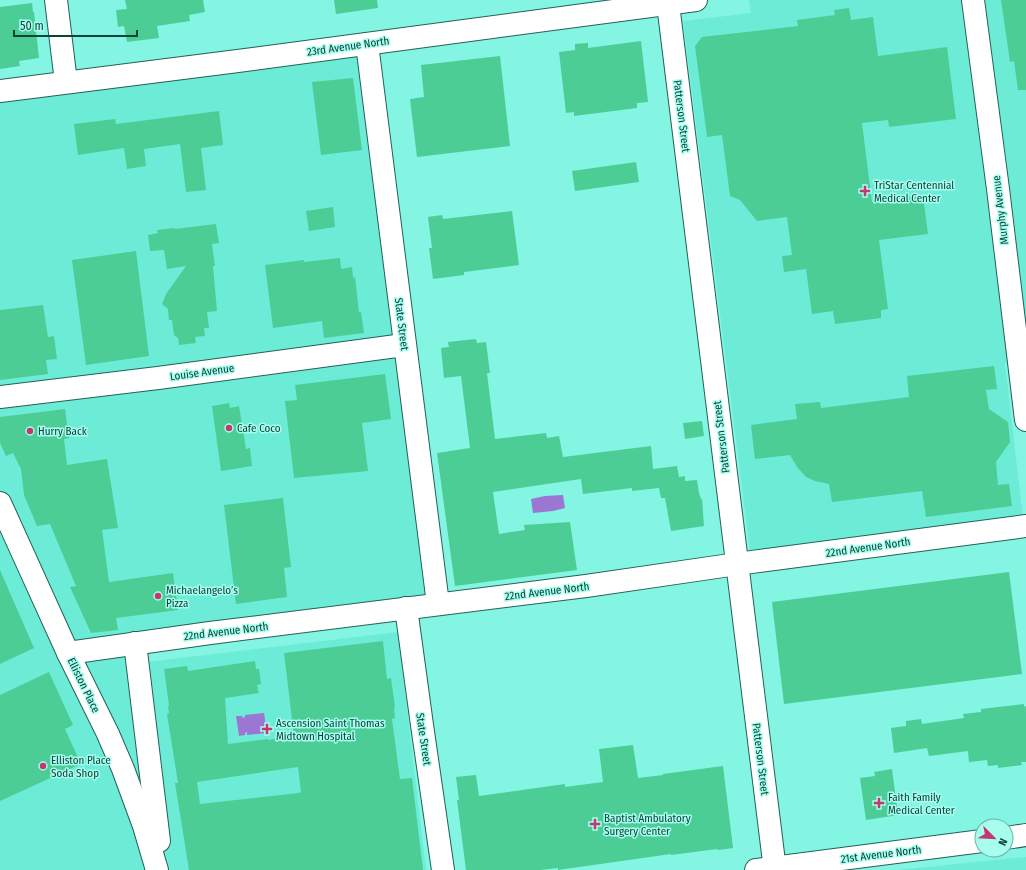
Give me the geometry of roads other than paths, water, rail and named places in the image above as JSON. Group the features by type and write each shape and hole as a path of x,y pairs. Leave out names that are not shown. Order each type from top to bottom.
{"street":[{"path":"56,0 66,82"},
{"name":"23rd Avenue North","path":"0,90 168,70 696,0"},
{"name":"Murphy Avenue","path":"973,0 1026,420"},
{"name":"Patterson Street","path":"668,4 736,564 769,869"},
{"name":"State Street","path":"367,44 438,604"},
{"name":"Louise Avenue","path":"0,397 158,378 404,345"},
{"name":"Elliston Place","path":"0,503 68,653 108,734 123,769 144,826 157,870"},
{"name":"22nd Avenue North","path":"68,653 135,643 586,586 736,564 1026,526"},
{"name":"State Street","path":"406,608 443,870"},
{"path":"135,643 162,870"},
{"path":"1014,837 1026,835"},
{"name":"21st Avenue North","path":"769,869 974,842"}],"place":[{"name":"TriStar Centennial Medical Center","path":"865,191"},
{"name":"Cafe Coco","path":"229,428"},
{"name":"Hurry Back","path":"30,431"},
{"name":"Michaelangelo’s Pizza","path":"158,596"},
{"name":"Ascension Saint Thomas Midtown Hospital","path":"267,729"},
{"name":"Elliston Place Soda Shop","path":"43,766"},
{"name":"Faith Family Medical Center","path":"879,803"},
{"name":"Baptist Ambulatory Surgery Center","path":"595,824"}]}
